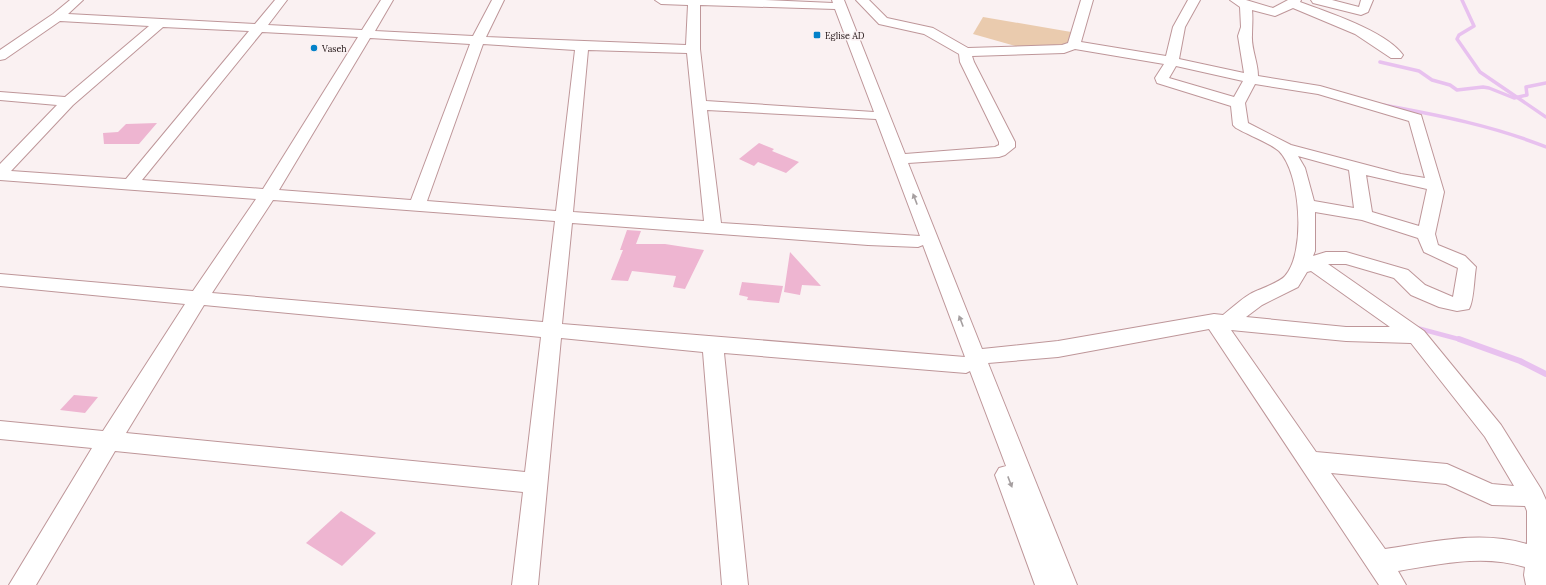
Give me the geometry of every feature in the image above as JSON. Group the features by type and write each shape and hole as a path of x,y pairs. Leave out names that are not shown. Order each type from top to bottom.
{"street":[{"path":"0,56 57,17 77,0"},
{"path":"130,185 261,27 281,0"},
{"path":"22,585 109,441 199,297 267,196 387,0"},
{"path":"417,206 478,40 498,0"},
{"path":"661,0 833,2"},
{"path":"862,0 883,21 928,31 965,52 1064,50 1074,45 1148,56 1251,79 1320,90 1416,118 1429,157 1435,185 1435,197 1426,234 1430,248 1436,252 1460,260 1467,267 1463,286 1462,304 1456,305 1418,290 1414,288 1409,278 1401,274 1368,263 1346,258 1326,258 1307,265 1290,282 1255,300 1220,322"},
{"path":"1074,45 1087,0"},
{"path":"1194,0 1179,28 1172,62 1162,80 1238,103"},
{"path":"1316,0 1361,11 1367,0"},
{"path":"701,1 693,49 713,228"},
{"path":"833,2 872,116 918,241 1064,585"},
{"path":"833,2 900,159 1048,585"},
{"path":"1396,55 1360,31 1293,2 1275,12 1241,2 1245,41 1251,66 1251,79 1238,103 1241,125 1285,148 1400,179 1435,185"},
{"path":"57,17 261,27 582,46 693,49"},
{"path":"0,174 68,102 138,40 160,23"},
{"path":"526,585 582,46"},
{"path":"900,159 949,154 999,152 1007,147 1007,142 967,62 965,52"},
{"path":"0,96 68,102"},
{"path":"700,105 872,116"},
{"path":"1285,148 1297,168 1306,205 1307,265"},
{"path":"1357,167 1364,215"},
{"path":"0,174 267,196 918,241"},
{"path":"1306,205 1364,215 1426,234"},
{"path":"1307,265 1417,336 1493,431 1533,496 1539,510 1540,549 1537,559 1536,574 1539,585"},
{"path":"0,280 913,362 970,361 1058,349 1220,322 1346,334 1399,334 1417,336"},
{"path":"1220,322 1393,585"},
{"path":"713,345 735,585"},
{"path":"0,430 536,483"},
{"path":"1310,460 1447,474 1495,495 1533,496"},
{"path":"1379,562 1468,548 1511,551 1537,559"}],"shaded area":[{"path":"983,17 1077,33 1074,45 1029,50 973,34"}],"building":[{"path":"157,123 139,144 104,144 103,133 118,132 126,124"},
{"path":"759,143 774,149 772,151 799,162 786,173 758,162 754,166 739,159"},
{"path":"627,230 641,231 636,244 665,244 704,250 685,289 673,287 676,276 632,271 628,281 611,280 623,250 620,250"},
{"path":"790,252 821,286 802,285 800,295 784,292"},
{"path":"742,282 783,286 779,303 747,300 748,297 739,295"},
{"path":"74,395 98,397 85,413 60,410"},
{"path":"341,511 376,533 342,566 306,543"}],"waterway":[{"path":"1462,0 1474,26 1459,35 1457,39 1480,72 1517,97"},
{"path":"1380,62 1419,71 1432,80 1450,85 1457,90 1483,87 1514,98 1517,97"},
{"path":"1517,97 1527,95 1526,87 1546,83"},
{"path":"1517,97 1546,117"},
{"path":"1383,105 1445,117 1486,127 1546,147"},
{"path":"1417,328 1461,340"},
{"path":"1461,340 1520,361 1546,374"}],"place":[{"name":"Eglise AD","path":"817,35"},
{"name":"Vaseh","path":"314,48"}]}
